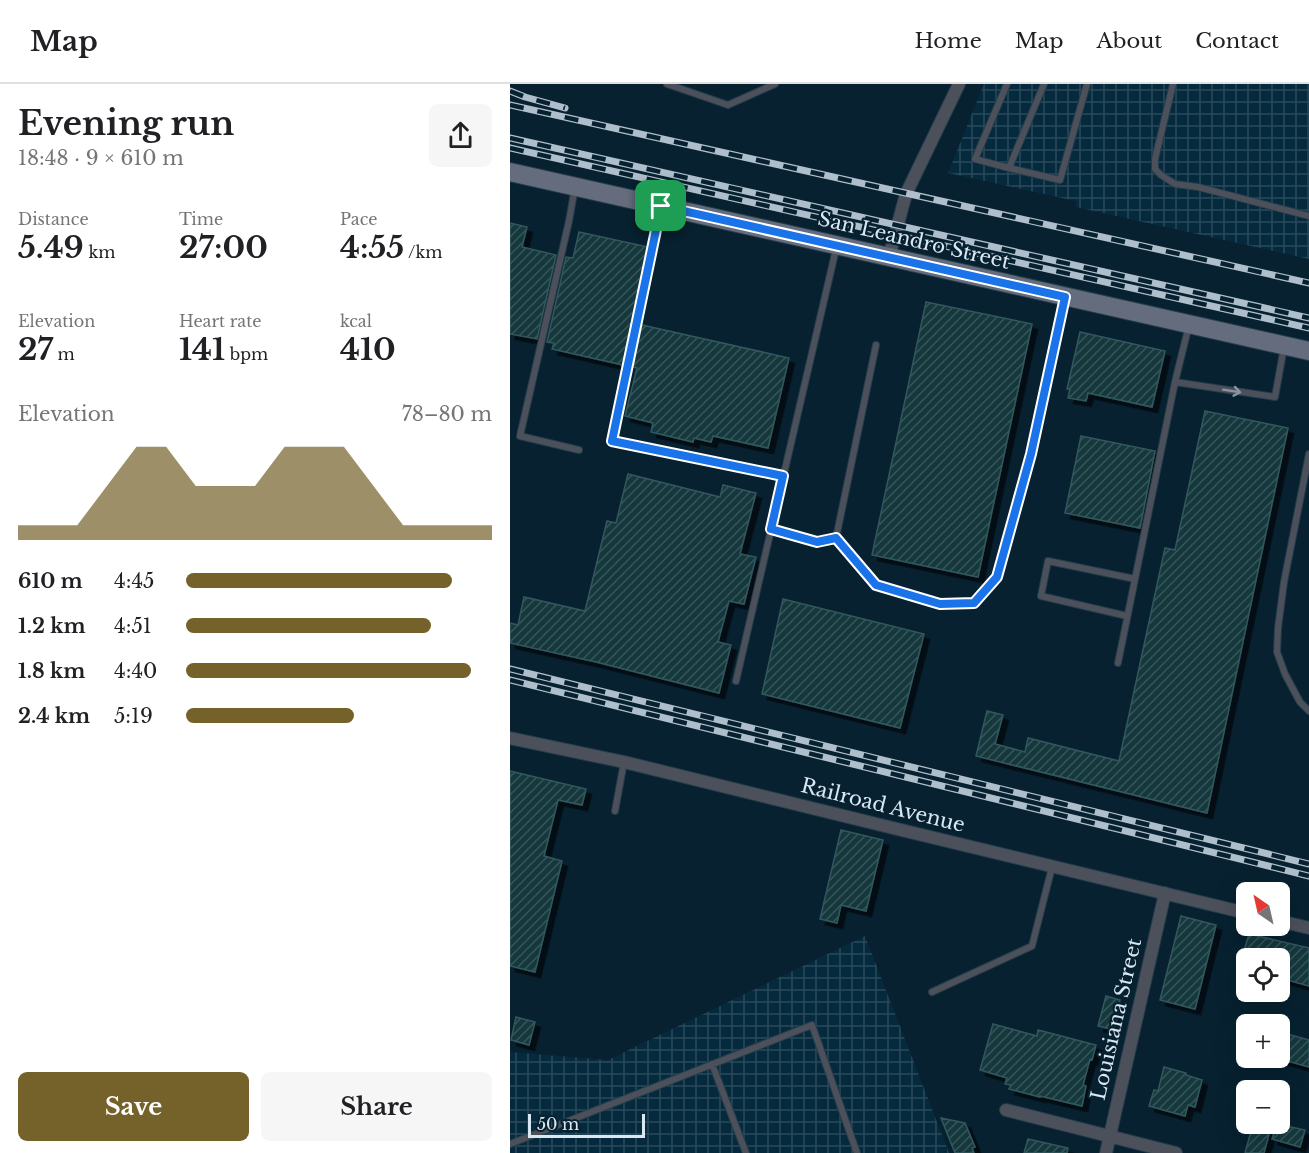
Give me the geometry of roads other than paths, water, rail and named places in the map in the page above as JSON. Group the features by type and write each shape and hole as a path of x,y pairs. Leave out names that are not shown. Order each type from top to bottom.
{"main road":[{"name":"San Leandro Street","path":"510,172 1309,351"}],"street":[{"path":"889,257 906,194 959,84"},
{"name":"Railroad Avenue","path":"510,738 624,762 1236,911"},
{"name":"Louisiana Street","path":"1106,1153 1165,893"},
{"path":"1290,923 1309,928"},
{"path":"1006,1110 1176,1153"}],"lane":[{"path":"668,84 728,105 775,84"},
{"path":"1007,84 975,159 1060,180 1087,84"},
{"path":"1010,168 1044,84"},
{"path":"1173,84 1155,159 1155,170 1175,184 1198,187 1309,216"},
{"path":"575,187 520,436 579,450"},
{"path":"661,206 612,441 783,476"},
{"path":"736,681 837,245"},
{"path":"836,538 876,585 940,604 974,603 997,577 1031,454 1065,297"},
{"path":"1118,663 1175,382 1189,325"},
{"path":"836,538 876,345"},
{"path":"1175,382 1275,397 1284,346"},
{"path":"1309,454 1284,582 1276,652 1300,702 1309,711"},
{"path":"771,529 817,542 836,538"},
{"path":"1127,616 1041,596 1048,561 1135,579"},
{"path":"615,811 624,762"},
{"path":"932,992 1032,946 1052,866"},
{"path":"510,1144 812,1025 857,1153"},
{"path":"712,1064 746,1153"}],"railway":[{"path":"510,91 565,108"},
{"path":"510,105 1309,283"},
{"path":"510,138 1309,318"},
{"path":"510,148 1309,328"},
{"path":"510,669 1309,864"},
{"path":"510,680 1309,876"}]}
